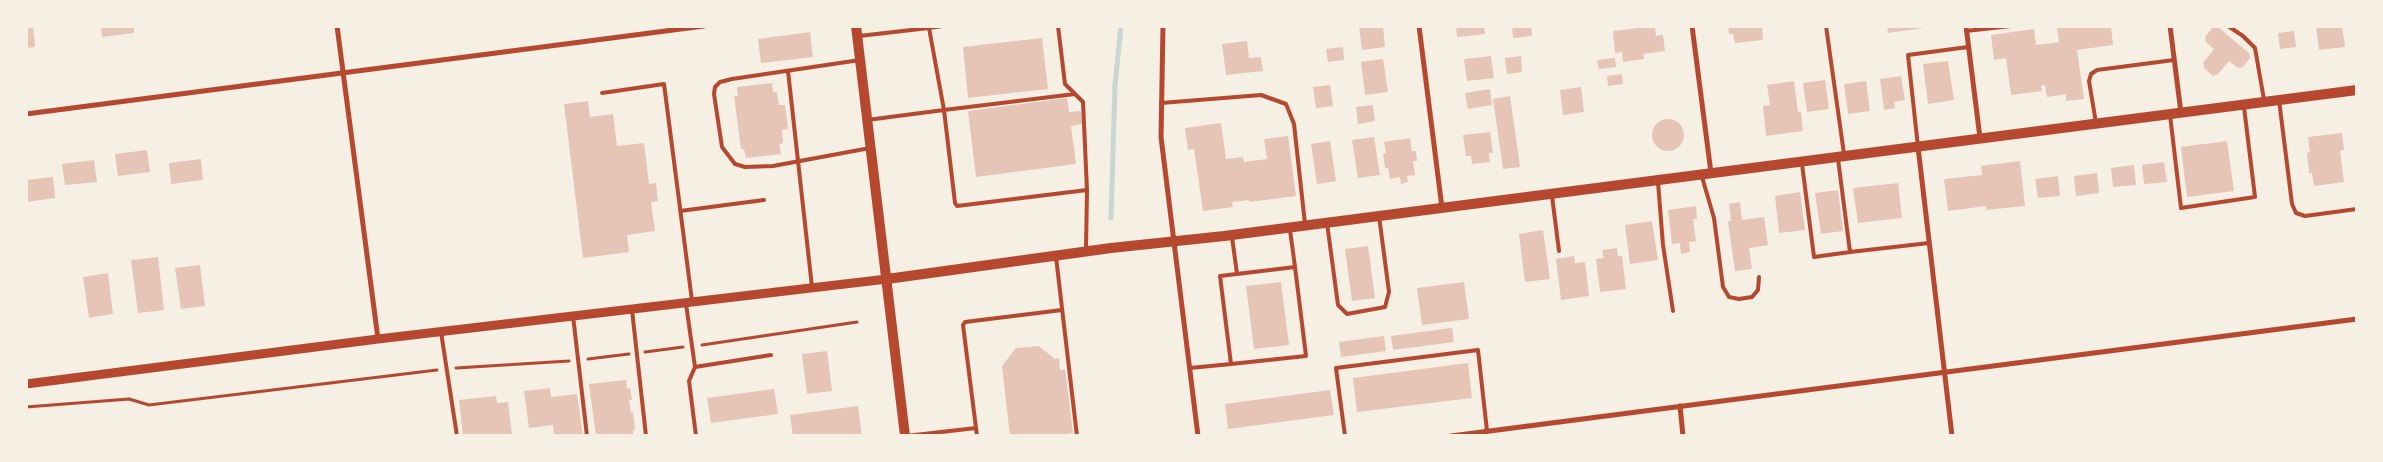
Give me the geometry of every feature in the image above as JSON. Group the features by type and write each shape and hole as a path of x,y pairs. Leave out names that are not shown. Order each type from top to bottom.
{"main road":[{"path":"856,31 905,436"},
{"path":"886,279 2357,90"}],"street":[{"path":"337,26 378,339"},
{"path":"26,114 704,26"},
{"path":"1163,26 1161,137 1198,436"},
{"path":"1419,26 1442,208"},
{"path":"1692,26 1706,174"},
{"path":"2170,26 2181,112"},
{"path":"1966,29 1980,138"},
{"path":"1918,147 1952,436"},
{"path":"26,384 378,339 689,304 886,279"},
{"path":"1452,436 2357,318"},
{"path":"1680,406 1683,436"}],"lane":[{"path":"856,31 943,26"},
{"path":"1058,26 1065,84 1083,102 1087,190 1086,252"},
{"path":"1826,26 1850,252"},
{"path":"1966,29 2011,26"},
{"path":"2228,26 2243,36 2255,48 2265,102"},
{"path":"929,28 944,110 955,203 957,206 1087,190"},
{"path":"1918,147 1908,54 1968,48"},
{"path":"860,60 720,82 715,87 714,94 722,146 735,164 745,167 759,167 870,148"},
{"path":"2096,124 2089,81 2092,74 2097,70 2174,60"},
{"path":"788,70 812,289"},
{"path":"602,93 664,84 680,211 695,366 689,381 696,436"},
{"path":"867,120 1075,94"},
{"path":"1161,103 1261,95 1286,104 1294,124 1306,226"},
{"path":"2279,100 2292,204 2296,213 2304,216 2357,208"},
{"path":"2170,114 2181,208 2254,197 2244,104"},
{"path":"1802,162 1814,257 1929,243"},
{"path":"1706,174 1706,197 1714,218 1723,287 1729,296 1739,299 1752,297 1758,290 1759,277"},
{"path":"1658,180 1663,245 1673,311"},
{"path":"1552,194 1559,251"},
{"path":"680,211 764,200"},
{"path":"1327,223 1338,306 1347,314 1385,306 1389,292 1379,216"},
{"path":"1190,368 1306,356 1290,228"},
{"path":"1232,235 1237,274"},
{"path":"1056,256 1077,436"},
{"path":"1231,364 1220,276 1294,267"},
{"path":"632,310 646,436"},
{"path":"977,436 965,322 1062,310"},
{"path":"573,316 587,436"},
{"path":"441,332 457,436"},
{"path":"1345,436 1336,368 1478,350 1487,432"},
{"path":"695,366 771,356"},
{"path":"905,436 976,428"}],"path":[{"path":"26,407 129,399 149,405 446,369 578,360 692,346 857,322"}],"building":[{"path":"26,26 33,26 35,47 26,48"},
{"path":"101,26 134,26 134,33 102,37"},
{"path":"1359,26 1383,26 1385,47 1362,50"},
{"path":"1456,26 1484,26 1485,34 1457,37"},
{"path":"1512,26 1531,26 1532,36 1513,38"},
{"path":"1655,26 1656,36 1663,35 1665,51 1643,54 1644,59 1623,62 1622,52 1615,53 1613,31"},
{"path":"1728,26 1762,26 1763,40 1735,43 1733,34 1729,34"},
{"path":"1887,26 1932,26 1932,27 1888,33"},
{"path":"2111,26 2113,45 2077,50 2084,99 2066,101 2066,94 2047,97 2045,85 2041,86 2042,91 2011,95 2006,58 1994,60 1991,35 2034,29 2036,45 2059,42 2057,28"},
{"path":"2316,26 2342,26 2345,47 2319,50"},
{"path":"2218,27 2249,53 2250,58 2243,67 2238,68 2229,61 2218,74 2213,76 2204,68 2203,63 2214,49 2206,42 2205,37 2212,28"},
{"path":"2294,31 2296,47 2280,49 2278,33"},
{"path":"810,32 813,57 761,63 758,39"},
{"path":"1042,38 1048,89 968,98 963,47"},
{"path":"1247,41 1249,58 1261,57 1263,71 1226,75 1222,44"},
{"path":"1343,47 1344,60 1328,62 1326,49"},
{"path":"1491,56 1494,78 1467,81 1464,59"},
{"path":"1521,56 1522,72 1507,74 1505,58"},
{"path":"1615,58 1616,67 1599,69 1597,60"},
{"path":"1383,59 1388,92 1365,95 1361,62"},
{"path":"1948,61 1954,100 1928,104 1923,64"},
{"path":"1622,74 1623,84 1608,86 1607,76"},
{"path":"1901,76 1905,100 1894,102 1895,108 1884,110 1880,79"},
{"path":"1825,80 1829,109 1807,112 1803,83"},
{"path":"1794,81 1798,112 1801,112 1803,131 1766,136 1763,106 1770,105 1767,85"},
{"path":"1866,81 1870,111 1848,114 1844,84"},
{"path":"772,83 773,92 777,92 779,105 785,105 788,129 782,130 783,143 779,144 781,154 746,158 744,149 741,149 734,96 738,96 737,87"},
{"path":"1330,85 1333,106 1316,108 1313,87"},
{"path":"1581,87 1584,112 1563,115 1560,90"},
{"path":"1490,89 1492,105 1468,109 1465,93"},
{"path":"1510,96 1520,167 1503,169 1493,99"},
{"path":"1067,98 1069,112 1081,111 1082,124 1071,126 1076,164 976,177 968,111"},
{"path":"588,101 590,117 613,114 617,146 644,143 649,184 656,183 658,201 651,202 655,231 627,235 629,252 583,258 564,104"},
{"path":"1373,105 1375,121 1358,124 1356,107"},
{"path":"1668,119 1674,120 1679,124 1683,129 1683,141 1679,146 1674,150 1668,151 1662,150 1657,146 1653,141 1652,135 1653,129 1657,124 1662,120"},
{"path":"1221,123 1226,159 1243,157 1244,162 1267,159 1264,139 1288,136 1296,196 1249,202 1249,200 1232,202 1233,207 1203,211 1194,149 1188,150 1185,128"},
{"path":"1490,132 1493,153 1489,153 1490,162 1472,164 1471,156 1466,156 1463,135"},
{"path":"2342,133 2344,150 2340,151 2344,182 2314,186 2312,173 2309,173 2307,153 2310,152 2308,137"},
{"path":"1374,137 1380,175 1358,178 1352,140"},
{"path":"1410,138 1412,151 1416,151 1417,161 1413,161 1415,175 1407,176 1408,182 1401,184 1400,177 1390,179 1388,168 1385,168 1383,153 1386,153 1384,142"},
{"path":"1330,141 1336,181 1317,184 1311,144"},
{"path":"2227,141 2234,191 2187,197 2181,147"},
{"path":"147,150 150,172 118,176 115,154"},
{"path":"201,159 203,180 171,184 169,163"},
{"path":"94,160 97,182 65,185 62,164"},
{"path":"2020,161 2025,206 1986,210 1986,206 1948,211 1944,179 1982,175 1981,166"},
{"path":"2164,162 2167,182 2144,184 2142,165"},
{"path":"2134,165 2136,185 2113,187 2111,168"},
{"path":"2097,173 2099,193 2076,196 2074,176"},
{"path":"2058,176 2060,196 2038,198 2035,179"},
{"path":"53,177 55,198 26,202 26,180"},
{"path":"1898,183 1902,218 1858,223 1853,188"},
{"path":"1838,190 1843,231 1821,234 1815,193"},
{"path":"1800,192 1805,230 1779,233 1775,196"},
{"path":"1740,202 1742,220 1764,217 1768,245 1749,248 1752,269 1735,271 1728,221 1731,221 1729,204"},
{"path":"1696,206 1697,219 1693,219 1696,241 1689,242 1690,252 1681,254 1680,243 1672,244 1668,210"},
{"path":"1652,221 1658,260 1630,264 1625,225"},
{"path":"1543,230 1550,279 1525,282 1519,234"},
{"path":"1368,246 1375,298 1352,301 1345,249"},
{"path":"1617,248 1618,256 1622,256 1626,289 1600,292 1596,259 1604,258 1602,250"},
{"path":"1574,256 1575,263 1585,262 1589,296 1561,300 1556,259"},
{"path":"158,257 164,310 138,313 131,260"},
{"path":"200,265 205,306 181,309 175,268"},
{"path":"108,273 113,314 89,318 83,277"},
{"path":"1281,282 1289,345 1254,349 1246,286"},
{"path":"1464,282 1469,319 1422,325 1417,288"},
{"path":"1452,328 1454,342 1393,350 1391,336"},
{"path":"1384,336 1386,351 1341,357 1339,342"},
{"path":"1039,346 1055,359 1059,358 1060,370 1065,369 1073,433 1068,434 1068,436 1010,436 1002,366 1016,348"},
{"path":"827,351 832,391 807,394 802,354"},
{"path":"1468,363 1472,398 1357,412 1353,378"},
{"path":"626,380 627,389 630,388 632,400 629,400 631,413 633,412 635,430 633,430 633,436 596,436 589,384"},
{"path":"550,388 551,397 577,394 583,436 554,436 553,425 529,428 524,391"},
{"path":"774,389 778,414 711,423 707,398"},
{"path":"1330,390 1334,415 1228,429 1225,404"},
{"path":"496,396 497,403 508,402 512,436 463,436 459,400"},
{"path":"858,406 862,436 793,436 790,415"}],"waterway":[{"path":"1111,218 1115,85 1121,26"}]}
